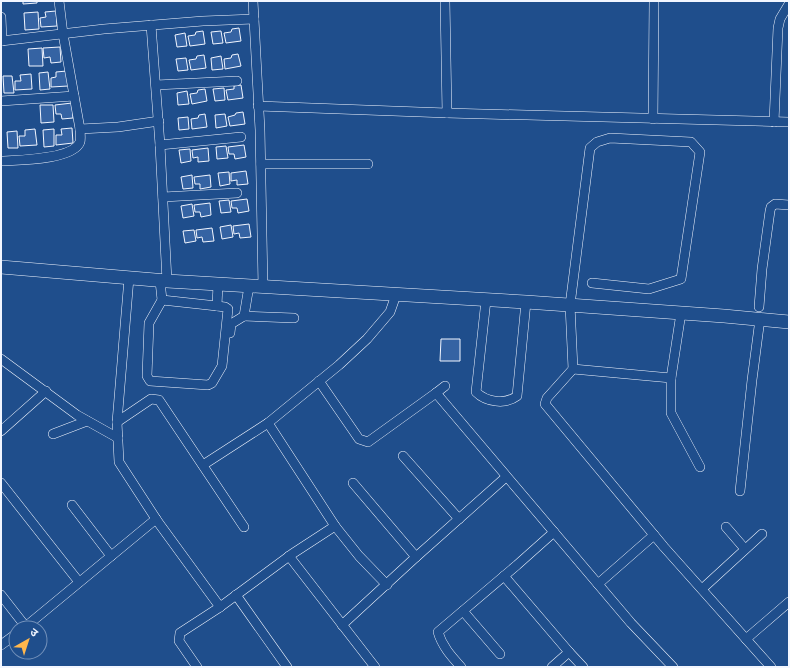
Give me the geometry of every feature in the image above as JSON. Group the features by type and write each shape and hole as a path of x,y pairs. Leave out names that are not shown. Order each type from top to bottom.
{"street":[{"path":"1,161 47,157 67,153 75,148 80,142 80,129 63,34 59,1"},
{"path":"253,1 258,106 263,287"},
{"path":"445,1 447,113"},
{"path":"653,119 654,2"},
{"path":"774,122 778,28 780,19 789,4"},
{"path":"1,17 2,41 151,25 254,19"},
{"path":"151,25 159,121 163,197 163,281 162,300 149,323 147,376 150,381 208,386 212,383 222,366 228,309 225,307 162,300"},
{"path":"156,85 237,82"},
{"path":"1,101 74,96"},
{"path":"258,106 447,113 789,122"},
{"path":"80,129 118,127 159,121"},
{"path":"160,145 241,137"},
{"path":"592,283 650,289 681,279 700,152 691,142 610,138 597,142 590,148 570,305 573,369 547,398 545,404 654,535 771,667"},
{"path":"260,164 368,164"},
{"path":"163,197 237,194"},
{"path":"740,491 759,313 762,269 770,211 771,207 775,204 789,206"},
{"path":"1,267 163,281 526,302 681,313 759,313 789,322"},
{"path":"130,278 117,422 119,462 156,519 220,607"},
{"path":"217,306 218,284"},
{"path":"244,316 249,286"},
{"path":"203,466 268,423 339,365 367,339 390,312 396,295"},
{"path":"486,300 476,392 482,398 491,401 511,400 517,396 526,302"},
{"path":"681,313 671,378 671,413 700,467"},
{"path":"222,379 232,324 244,316 294,318"},
{"path":"1,359 77,415 118,438"},
{"path":"573,369 671,378"},
{"path":"319,381 359,439 368,442 445,386"},
{"path":"1,431 46,391"},
{"path":"436,393 598,584 673,667"},
{"path":"117,422 151,399 159,400 244,527"},
{"path":"53,434 88,421"},
{"path":"268,423 335,526 359,556 387,585"},
{"path":"403,456 459,519"},
{"path":"342,625 506,477"},
{"path":"1,483 79,582"},
{"path":"353,483 416,557"},
{"path":"72,505 111,556"},
{"path":"33,620 156,519"},
{"path":"197,667 179,641 180,633 220,607 289,556 335,526"},
{"path":"726,527 745,549"},
{"path":"461,667 440,640 438,632 554,532"},
{"path":"702,589 762,534"},
{"path":"598,584 654,535"},
{"path":"289,556 375,667"},
{"path":"504,576 583,667"},
{"path":"1,595 20,620"},
{"path":"236,595 287,667"},
{"path":"746,639 789,602"},
{"path":"463,611 500,654"},
{"path":"552,667 569,652"}],"building":[{"path":"23,1 37,1 37,3 23,4"},
{"path":"56,11 57,26 41,27 40,18 46,17 45,12"},
{"path":"38,12 39,29 25,30 24,13"},
{"path":"239,28 241,41 226,43 224,33 231,32 232,29"},
{"path":"203,31 205,44 190,46 188,36 195,35 196,32"},
{"path":"221,31 223,43 213,44 211,32"},
{"path":"185,33 187,46 177,47 175,35"},
{"path":"60,47 61,62 51,63 50,57 44,58 43,48"},
{"path":"42,48 43,66 29,66 28,49"},
{"path":"238,54 241,66 225,69 224,59 231,58 232,55"},
{"path":"204,55 206,68 191,70 189,60 196,59 197,56"},
{"path":"221,56 223,69 212,70 211,58"},
{"path":"186,58 188,70 178,71 176,59"},
{"path":"67,71 68,86 51,87 51,78 56,77 56,72"},
{"path":"48,72 50,89 40,90 39,73"},
{"path":"31,74 32,89 15,90 15,81 21,81 20,75"},
{"path":"3,76 12,76 14,93 4,93"},
{"path":"241,85 243,98 228,100 226,90 234,89 234,86"},
{"path":"224,88 225,100 215,101 213,89"},
{"path":"205,89 207,101 192,104 190,94 197,93 198,90"},
{"path":"187,91 189,104 178,105 177,93"},
{"path":"72,103 73,118 62,119 61,114 56,114 55,105"},
{"path":"40,105 53,105 54,122 41,123"},
{"path":"243,112 245,124 230,126 228,117 235,115 236,113"},
{"path":"205,114 207,127 192,129 191,119 198,118 199,115"},
{"path":"225,114 227,126 216,128 215,115"},
{"path":"188,117 189,129 179,130 178,118"},
{"path":"72,128 73,143 56,145 56,135 62,135 61,129"},
{"path":"35,129 37,145 20,146 19,136 25,136 25,130"},
{"path":"54,129 54,146 44,147 43,130"},
{"path":"17,131 18,148 8,148 7,132"},
{"path":"244,145 246,157 235,159 234,154 229,154 228,147"},
{"path":"226,146 228,158 217,159 216,147"},
{"path":"208,148 209,161 198,162 198,157 193,158 192,150"},
{"path":"190,149 191,161 181,163 179,150"},
{"path":"246,171 248,184 237,185 237,180 231,181 231,173"},
{"path":"229,172 230,184 220,186 218,173"},
{"path":"192,175 193,188 183,189 181,177"},
{"path":"210,175 211,187 200,189 200,184 195,184 194,177"},
{"path":"247,199 249,211 238,213 237,208 232,208 231,201"},
{"path":"229,200 231,212 221,213 219,201"},
{"path":"210,203 211,215 201,217 200,212 195,212 194,205"},
{"path":"192,204 194,216 183,218 181,206"},
{"path":"249,224 251,237 240,238 239,233 234,234 233,226"},
{"path":"231,225 233,237 222,239 220,227"},
{"path":"212,228 214,241 203,242 202,237 197,238 196,230"},
{"path":"194,230 196,241 185,243 183,231"},
{"path":"441,339 460,339 460,361 440,361"}]}
